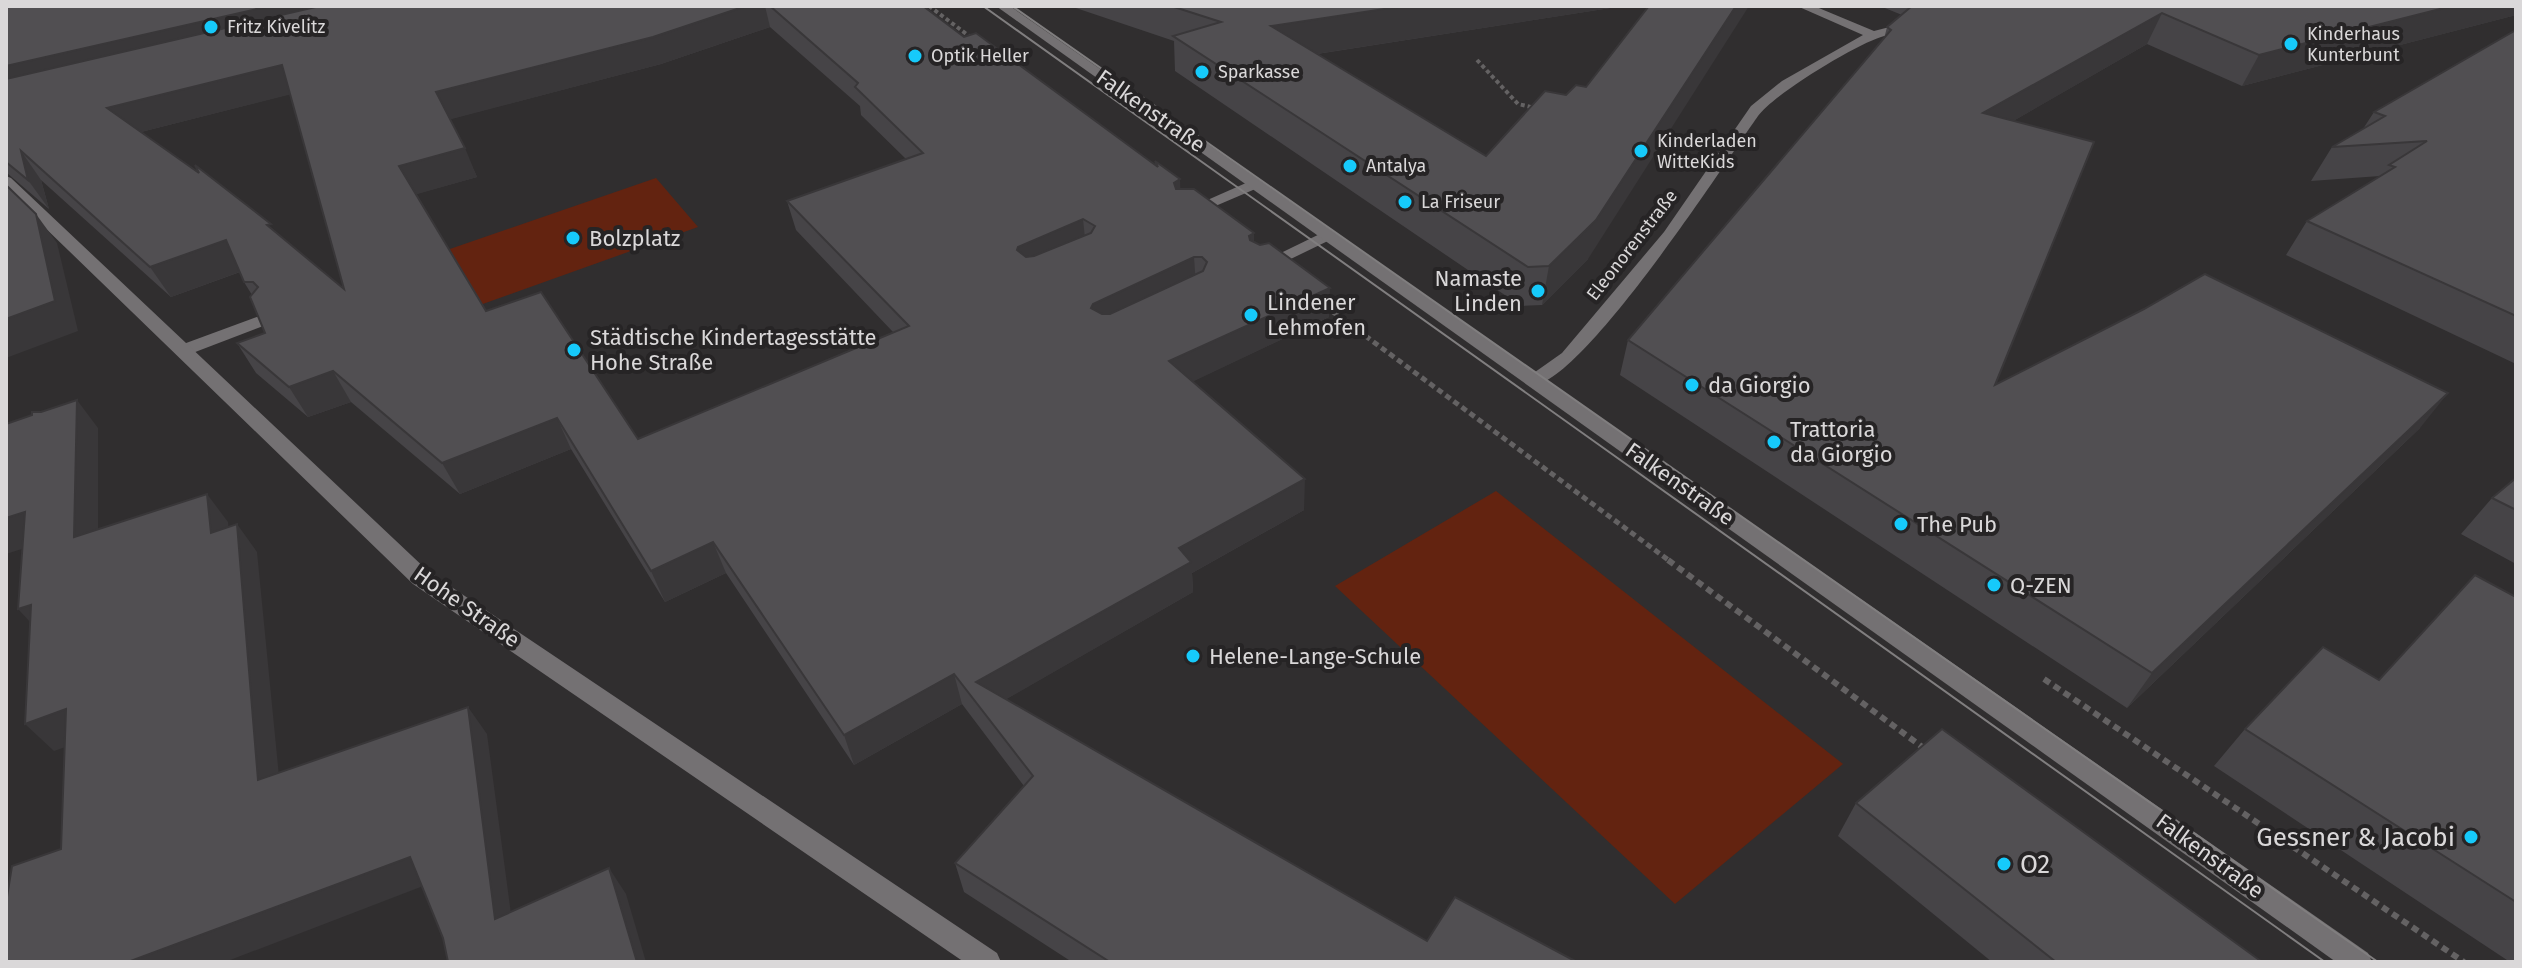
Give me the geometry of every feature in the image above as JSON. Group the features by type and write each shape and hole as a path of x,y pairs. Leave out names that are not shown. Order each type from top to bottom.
{"street":[{"name":"Falkenstraße","path":"1002,6 2358,962"},
{"path":"1803,6 1873,35"},
{"name":"Eleonorenstraße","path":"1535,381 1568,357 1670,235 1756,109 1787,84 1873,35 1914,25 1953,6"},
{"name":"Hohe Straße","path":"6,181 421,578 987,962"},
{"path":"1186,213 1255,184"},
{"path":"1264,265 1328,235"},
{"path":"184,350 265,319"}],"path":[{"path":"929,6 975,41"},
{"path":"1477,60 1518,104 1545,110"},
{"path":"1264,265 1932,754"}],"shaded area":[{"name":"Bolzplatz","path":"656,178 698,227 480,305 447,250"},
{"path":"1496,491 1843,764 1675,904 1335,586"}],"building":[{"path":"6,6 270,6 6,66"},
{"path":"320,6 746,6 653,37 436,92 465,148 399,166 486,311 541,292 638,439 909,326 787,201 923,153 855,87 858,83 770,6 923,6 964,37 976,33 1158,167 1155,161 1180,179 1174,183 1176,189 1194,189 1254,233 1249,236 1250,240 1260,245 1269,243 1330,288 1169,361 1305,479 1179,548 1191,562 976,682 1427,941 1455,897 1577,962 1110,962 955,863 1033,776 954,674 844,735 713,542 651,571 557,418 442,463 333,371 289,387 237,343 265,333 250,297 258,287 253,282 244,282 226,240 150,267 21,151 28,180 6,162 6,79","holes":["282,65 344,289 267,225 271,224 195,165 199,173 107,108","1083,219 1095,226 1091,233 1034,256 1026,257 1017,250","1194,257 1202,257 1207,262 1203,271 1110,314 1102,314 1091,308 1093,304"]},
{"path":"1171,6 1404,6 1271,26 1486,156 1545,91 1566,95 1576,85 1586,87 1649,6 1736,6 1596,220 1549,266 1528,267 1173,36 1221,22"},
{"path":"1912,6 2452,6 2259,55 2162,13 1983,113 2094,142 1995,385 2144,309 2205,274 2448,393 2152,673 1628,340 1891,30 1887,27"},
{"path":"2516,30 2516,316 2307,221 2395,167 2389,165 2427,141 2332,147 2385,116 2374,112"},
{"path":"6,185 36,214 55,301 6,319"},
{"path":"77,400 74,537 207,494 211,533 237,524 258,780 468,707 495,919 609,868 637,962 448,962 443,938 410,857 128,962 6,962 6,903 12,866 61,849 66,709 25,724 31,605 18,609 25,512 6,518 6,424 32,415 32,412"},
{"path":"2516,478 2516,510 2492,498"},
{"path":"2475,575 2516,597 2516,902 2245,729 2323,647 2379,680"},
{"path":"1942,729 2262,962 2056,962 1856,803"}],"tram line":[{"path":"983,6 2325,962"},
{"path":"1012,6 2378,962"}],"place":[{"name":"Fritz Kivelitz","path":"211,27"},
{"name":"Kinderhaus Kunterbunt","path":"2291,44"},
{"name":"Optik Heller","path":"915,56"},
{"name":"Sparkasse","path":"1202,72"},
{"name":"Kinderladen WitteKids","path":"1641,151"},
{"name":"Antalya","path":"1350,166"},
{"name":"La Friseur","path":"1405,202"},
{"name":"Bolzplatz","path":"573,238"},
{"name":"Namaste Linden","path":"1538,291"},
{"name":"Lindener Lehmofen","path":"1251,315"},
{"name":"Städtische Kindertagesstätte Hohe Straße","path":"574,350"},
{"name":"da Giorgio","path":"1692,385"},
{"name":"Trattoria da Giorgio","path":"1774,442"},
{"name":"The Pub","path":"1901,524"},
{"name":"Q-ZEN","path":"1994,585"},
{"name":"Helene-Lange-Schule","path":"1193,656"},
{"name":"Gessner & Jacobi","path":"2471,837"},
{"name":"O2","path":"2004,864"}]}
